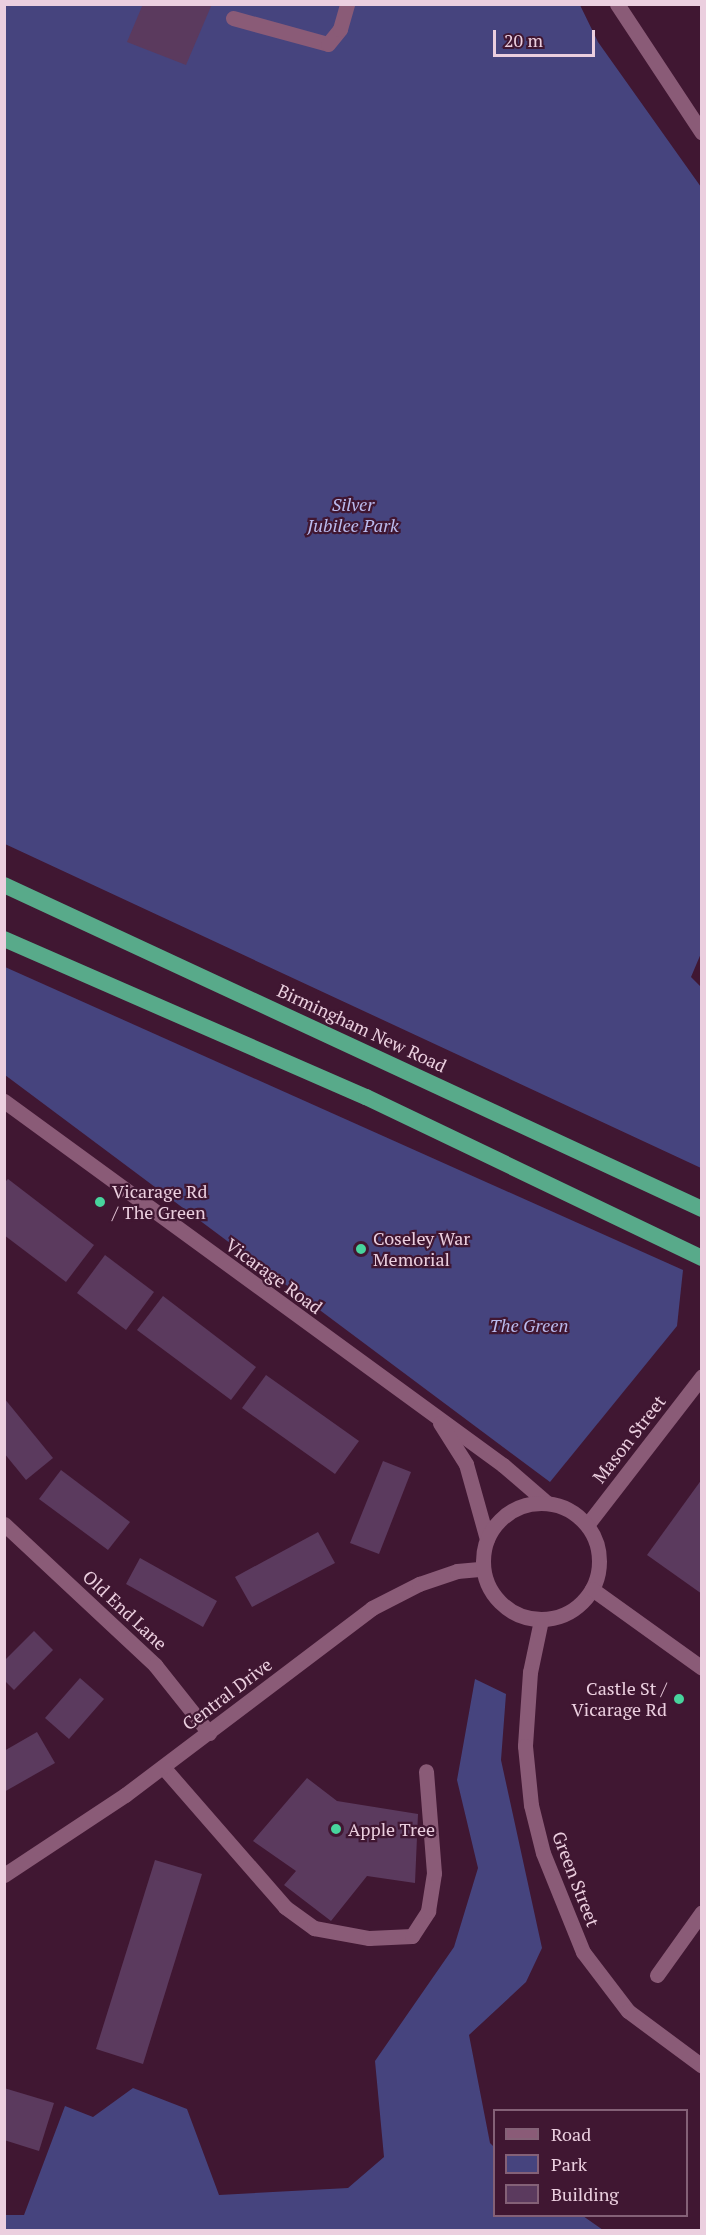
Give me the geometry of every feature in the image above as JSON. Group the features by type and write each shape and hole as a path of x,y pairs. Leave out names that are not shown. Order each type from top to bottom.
{"highway":[{"name":"Birmingham New Road","path":"4,885 702,1209"},
{"path":"4,939 366,1097 702,1258"}],"main road":[{"path":"233,18 328,44 340,29 347,4"},
{"path":"616,4 702,133"},
{"name":"Vicarage Road","path":"4,1101 435,1416 547,1503"},
{"name":"Mason Street","path":"587,1525 702,1376"},
{"name":"Vicarage Road","path":"435,1416 466,1464 487,1539"},
{"path":"547,1503 562,1506 587,1525 599,1558 592,1589 572,1611 541,1620 523,1617 505,1607 493,1595 482,1569 487,1539 505,1515 520,1506 547,1503"},
{"name":"Old End Lane","path":"4,1524 155,1665 209,1733"},
{"name":"Central Drive","path":"4,1875 163,1767 372,1608 419,1584 457,1571 482,1569"},
{"path":"592,1589 702,1668"},
{"name":"Green Street","path":"541,1620 530,1672 525,1746 531,1805 543,1853 583,1952 627,2012 702,2066"},
{"path":"163,1767 285,1907 314,1928 369,1938 412,1936 428,1911 434,1873 426,1771"},
{"path":"657,1975 702,1912"}],"green space":[{"name":"Silver Jubilee Park","path":"5,5 580,5 598,42 701,187 702,951 691,977 701,987 701,1168 5,844"},
{"name":"The Green","path":"5,967 683,1270 677,1326 550,1482 5,1075"},
{"path":"475,1679 506,1694 501,1760 542,1948 526,1982 469,2035 490,2143 493,2146 493,2217 584,2217 603,2230 5,2230 5,2215 24,2215 65,2106 93,2117 133,2088 187,2109 219,2195 348,2188 384,2157 375,2061 454,1947 478,1868 457,1780"}],"building":[{"path":"143,4 212,4 186,65 127,42"},
{"path":"8,1179 94,1245 66,1282 4,1235 4,1183"},
{"path":"105,1255 154,1292 126,1330 77,1293"},
{"path":"163,1296 256,1367 231,1400 137,1330"},
{"path":"266,1375 359,1441 335,1474 242,1408"},
{"path":"4,1398 53,1458 26,1480 4,1453"},
{"path":"383,1461 411,1472 379,1554 350,1543"},
{"path":"61,1470 130,1522 108,1550 39,1499"},
{"path":"702,1479 702,1594 647,1555"},
{"path":"318,1532 335,1563 252,1607 235,1577"},
{"path":"140,1558 217,1601 203,1627 126,1584"},
{"path":"34,1631 53,1650 14,1690 5,1681 5,1660"},
{"path":"80,1678 104,1699 69,1739 45,1718"},
{"path":"37,1732 55,1763 4,1792 4,1751"},
{"path":"307,1778 337,1801 418,1814 415,1883 367,1876 331,1921 284,1885 296,1871 253,1841"},
{"path":"155,1860 202,1874 143,2064 96,2049"},
{"path":"4,2088 54,2103 39,2151 4,2140"}],"place":[{"name":"Vicarage Rd / The Green","path":"100,1202"},
{"name":"Coseley War Memorial","path":"361,1249"},
{"name":"Castle St / Vicarage Rd","path":"679,1699"},
{"name":"Apple Tree","path":"336,1829"}]}
